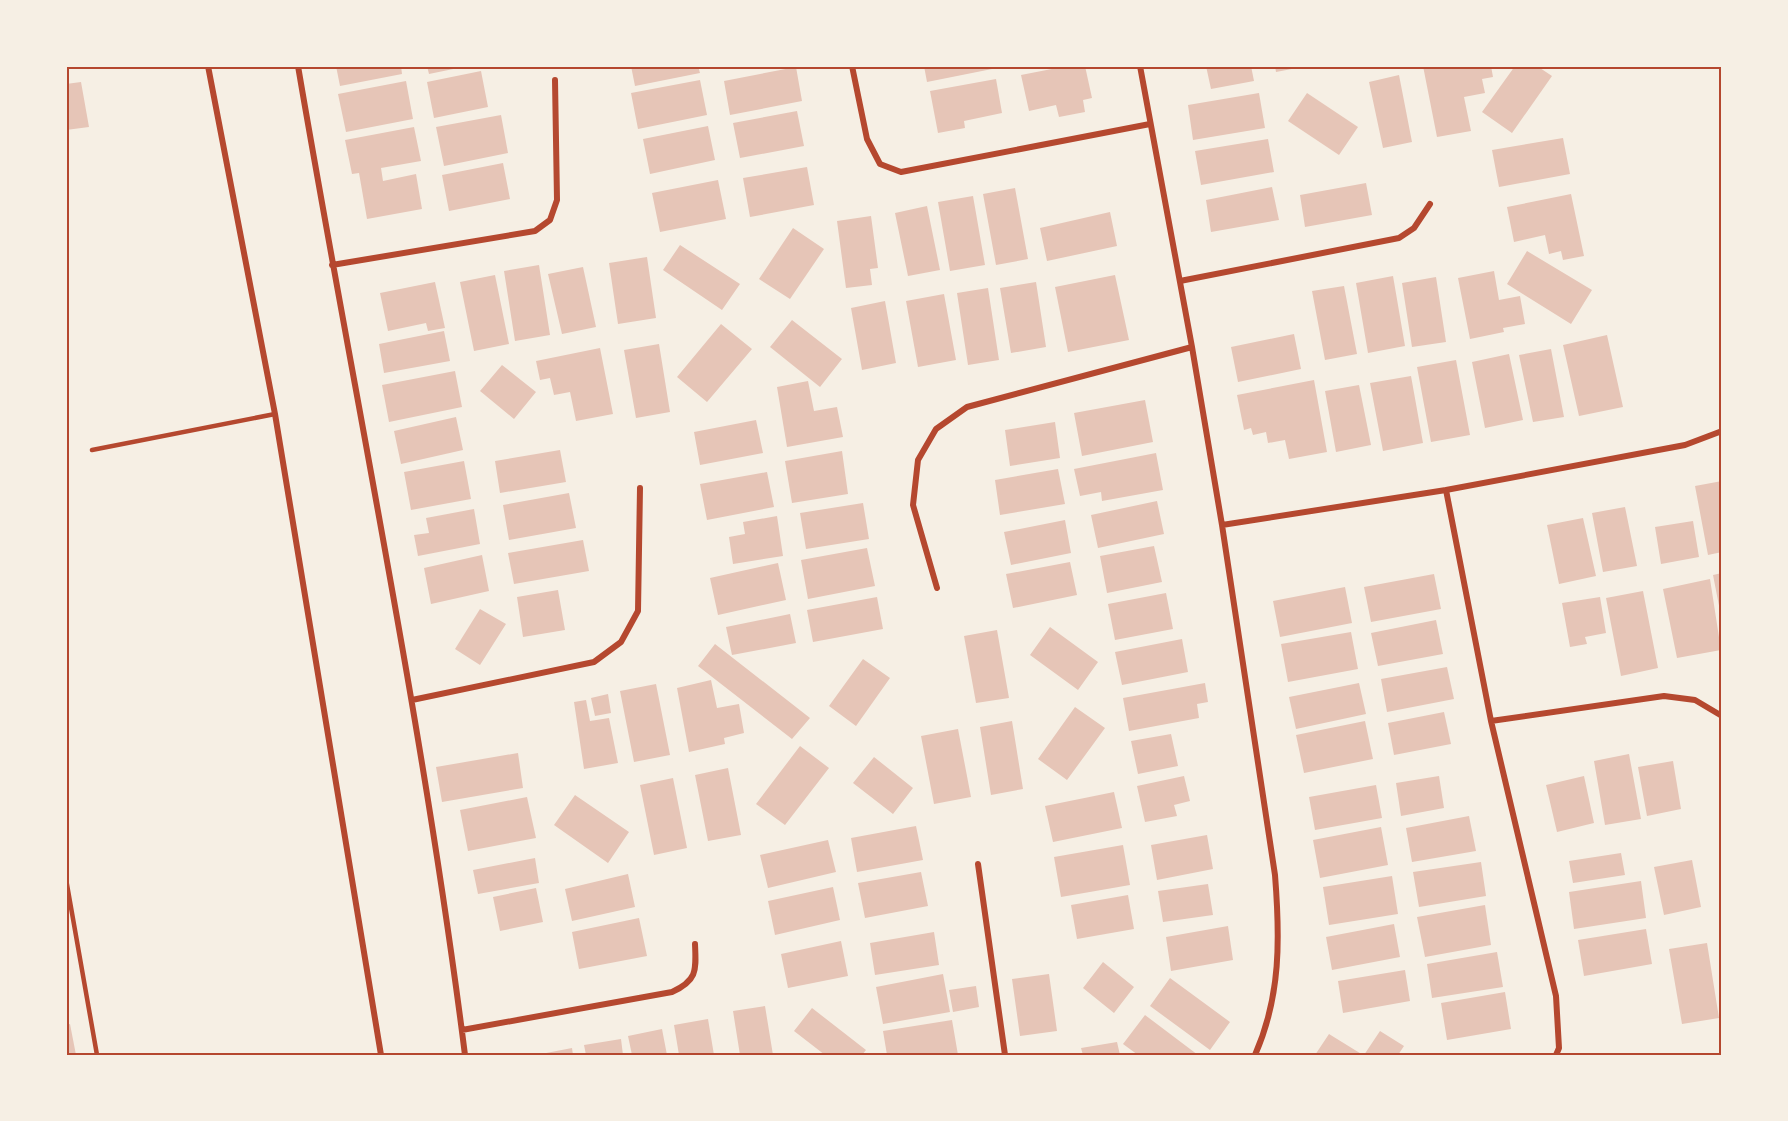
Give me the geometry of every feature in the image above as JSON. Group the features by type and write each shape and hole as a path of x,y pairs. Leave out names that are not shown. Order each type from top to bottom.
{"street":[{"path":"208,66 276,414 381,1055"},
{"path":"298,66 412,700 465,1055"},
{"path":"852,66 867,139 880,164 901,172 1150,124"},
{"path":"1140,66 1222,525 1275,875 1279,927 1276,986 1255,1055"},
{"path":"332,265 535,231 550,220 556,200 555,80"},
{"path":"1180,281 1399,238 1414,228 1430,204"},
{"path":"937,588 913,505 918,460 936,429 967,407 1192,347"},
{"path":"1222,525 1446,490 1684,445 1722,431"},
{"path":"412,700 594,662 621,642 638,611 640,488"},
{"path":"1446,490 1491,721 1556,996 1559,1048 1556,1055"},
{"path":"1491,721 1664,696 1695,700 1722,716"},
{"path":"978,864 1005,1055"},
{"path":"462,1030 672,992 690,981 696,970 695,944"}],"lane":[{"path":"92,450 276,414"},
{"path":"66,879 97,1055"}],"building":[{"path":"336,66 401,66 402,74 340,86"},
{"path":"427,66 462,66 463,67 429,74"},
{"path":"631,66 698,66 700,73 635,86"},
{"path":"924,66 996,66 997,68 927,82"},
{"path":"1067,66 1085,66 1092,98 1083,100 1085,112 1059,117 1056,105 1029,111 1021,75"},
{"path":"1206,66 1251,66 1254,81 1211,89"},
{"path":"1275,66 1302,66 1302,67 1276,72"},
{"path":"1423,66 1491,66 1493,77 1482,79 1485,93 1464,97 1471,131 1437,137"},
{"path":"1515,66 1537,66 1552,76 1512,133 1482,112"},
{"path":"796,67 802,101 730,115 724,81"},
{"path":"481,71 488,107 434,118 427,82"},
{"path":"1399,75 1412,142 1383,148 1369,82"},
{"path":"996,79 1002,113 964,121 965,128 938,133 930,91"},
{"path":"700,80 707,115 638,129 631,93"},
{"path":"406,81 413,119 346,132 338,94"},
{"path":"81,82 89,127 66,130 66,84"},
{"path":"1259,93 1265,128 1193,140 1188,105"},
{"path":"1307,93 1358,127 1339,155 1288,121"},
{"path":"797,111 804,146 740,158 733,123"},
{"path":"501,115 508,153 444,166 436,127"},
{"path":"708,126 715,160 650,174 643,139"},
{"path":"414,127 421,161 381,168 383,181 416,174 422,209 367,219 359,173 352,174 345,140"},
{"path":"1563,138 1570,174 1499,187 1492,150"},
{"path":"1268,139 1274,172 1201,185 1195,151"},
{"path":"503,163 510,199 449,211 442,175"},
{"path":"807,167 814,205 750,217 743,178"},
{"path":"718,180 726,219 660,232 652,193"},
{"path":"1366,183 1372,215 1305,227 1300,195"},
{"path":"1272,187 1279,220 1211,232 1206,200"},
{"path":"1015,188 1028,259 996,265 983,194"},
{"path":"1571,194 1584,256 1563,260 1561,251 1549,254 1545,235 1514,242 1507,207"},
{"path":"973,196 985,265 950,271 938,202"},
{"path":"927,206 940,270 908,276 895,213"},
{"path":"1110,212 1117,246 1047,261 1040,228"},
{"path":"871,216 878,268 870,269 872,285 846,288 837,221"},
{"path":"793,228 824,249 790,299 759,279"},
{"path":"680,245 740,284 722,310 663,270"},
{"path":"1527,251 1592,290 1571,324 1507,284"},
{"path":"647,257 656,318 618,324 609,263"},
{"path":"539,265 550,335 515,341 504,271"},
{"path":"583,267 596,327 562,334 548,274"},
{"path":"1494,271 1499,300 1520,296 1525,324 1503,328 1504,332 1470,339 1458,278"},
{"path":"495,275 509,344 474,351 460,282"},
{"path":"1115,275 1129,340 1068,352 1055,287"},
{"path":"1393,276 1405,346 1368,353 1356,283"},
{"path":"1436,277 1446,342 1412,347 1402,283"},
{"path":"435,282 445,328 428,331 426,323 388,331 380,293"},
{"path":"1036,282 1046,347 1011,353 1000,288"},
{"path":"1344,286 1357,354 1325,360 1312,291"},
{"path":"988,288 999,360 968,365 957,293"},
{"path":"944,294 956,360 918,367 906,301"},
{"path":"885,301 896,363 862,370 851,308"},
{"path":"792,320 842,359 820,387 770,347"},
{"path":"721,324 752,349 707,402 677,377"},
{"path":"444,331 450,361 384,373 379,344"},
{"path":"1294,334 1301,369 1238,382 1231,347"},
{"path":"1607,335 1623,407 1579,416 1563,345"},
{"path":"659,344 670,412 636,418 624,350"},
{"path":"600,348 613,414 576,421 570,392 554,395 550,378 540,380 536,361"},
{"path":"1551,349 1564,417 1533,422 1519,355"},
{"path":"1509,354 1523,420 1485,428 1472,362"},
{"path":"1456,360 1470,435 1431,442 1417,367"},
{"path":"502,365 536,392 514,419 480,391"},
{"path":"455,371 462,407 389,422 382,385"},
{"path":"1411,376 1423,443 1383,451 1370,383"},
{"path":"1314,380 1327,452 1289,459 1285,440 1268,443 1266,432 1253,435 1251,428 1244,430 1237,395"},
{"path":"808,381 814,411 837,407 843,437 787,447 777,387"},
{"path":"1359,385 1371,445 1336,452 1325,391"},
{"path":"1145,400 1153,442 1082,456 1074,413"},
{"path":"456,417 463,450 401,464 394,431"},
{"path":"756,420 763,453 700,465 694,432"},
{"path":"1055,422 1060,458 1010,466 1005,430"},
{"path":"560,450 566,482 500,493 495,461"},
{"path":"842,451 848,494 792,503 785,461"},
{"path":"1156,453 1163,490 1102,501 1101,492 1080,496 1074,469"},
{"path":"464,461 471,499 411,510 404,472"},
{"path":"1058,469 1065,504 1000,515 995,480"},
{"path":"767,472 774,507 707,520 700,484"},
{"path":"1722,481 1722,552 1708,555 1695,486"},
{"path":"569,493 576,528 509,540 503,505"},
{"path":"1157,501 1164,534 1098,548 1091,515"},
{"path":"863,503 869,539 806,549 800,513"},
{"path":"1625,507 1637,566 1603,572 1592,513"},
{"path":"474,509 480,544 418,556 414,535 429,533 426,518"},
{"path":"777,516 783,556 733,564 729,537 745,534 743,522"},
{"path":"1583,518 1596,576 1559,584 1547,525"},
{"path":"1065,520 1071,553 1011,565 1004,532"},
{"path":"1693,521 1699,557 1661,564 1655,527"},
{"path":"583,540 589,571 514,584 508,553"},
{"path":"1154,546 1162,582 1107,593 1100,556"},
{"path":"867,548 875,586 808,599 801,560"},
{"path":"482,555 489,591 431,604 424,568"},
{"path":"1070,562 1077,595 1013,608 1006,574"},
{"path":"778,563 786,600 718,615 710,578"},
{"path":"1722,573 1722,616 1721,616 1713,575"},
{"path":"1434,574 1441,609 1371,622 1364,587"},
{"path":"1710,579 1721,650 1677,658 1663,589"},
{"path":"1345,587 1352,623 1280,637 1273,601"},
{"path":"558,590 565,630 523,637 517,597"},
{"path":"1643,591 1658,668 1621,676 1606,598"},
{"path":"1166,593 1173,629 1115,640 1108,604"},
{"path":"877,597 883,629 813,642 807,610"},
{"path":"1600,597 1606,633 1585,637 1587,644 1570,647 1562,603"},
{"path":"480,609 506,624 480,665 455,649"},
{"path":"790,614 796,643 732,655 726,627"},
{"path":"1436,620 1443,654 1378,666 1371,633"},
{"path":"1050,627 1098,662 1078,690 1030,655"},
{"path":"997,630 1009,698 976,703 964,636"},
{"path":"1351,632 1358,669 1288,682 1281,644"},
{"path":"1182,639 1188,672 1122,685 1115,652"},
{"path":"715,644 810,718 792,739 698,666"},
{"path":"863,659 890,678 856,726 829,706"},
{"path":"1447,667 1454,699 1387,712 1381,679"},
{"path":"711,680 717,708 739,704 744,733 724,738 725,744 689,752 677,688"},
{"path":"1205,683 1208,702 1197,704 1199,718 1129,731 1123,698"},
{"path":"1359,683 1366,714 1296,729 1289,697"},
{"path":"656,684 670,755 634,762 620,691"},
{"path":"608,694 611,713 595,716 591,698"},
{"path":"586,700 590,721 609,718 618,763 584,769 574,702"},
{"path":"1075,707 1105,728 1067,780 1038,759"},
{"path":"1444,712 1451,744 1394,755 1388,723"},
{"path":"1012,721 1023,789 991,795 980,727"},
{"path":"1365,721 1373,759 1304,773 1296,735"},
{"path":"958,729 971,797 934,804 921,736"},
{"path":"1171,734 1178,766 1138,774 1131,741"},
{"path":"800,746 829,768 785,825 756,804"},
{"path":"518,753 523,788 442,802 436,767"},
{"path":"1629,754 1641,819 1605,825 1594,761"},
{"path":"874,757 913,788 893,814 853,783"},
{"path":"1673,761 1681,809 1647,816 1638,767"},
{"path":"728,768 741,835 708,841 695,775"},
{"path":"1184,776 1190,801 1174,805 1177,816 1145,822 1137,786"},
{"path":"1439,776 1444,808 1401,816 1396,783"},
{"path":"1584,776 1594,823 1557,832 1546,785"},
{"path":"673,778 687,848 654,855 640,785"},
{"path":"1376,785 1382,818 1315,830 1309,797"},
{"path":"1114,792 1122,828 1053,842 1045,806"},
{"path":"575,795 629,832 608,863 554,825"},
{"path":"527,797 536,838 468,851 460,810"},
{"path":"1469,816 1476,851 1412,862 1406,828"},
{"path":"916,826 923,860 857,872 851,838"},
{"path":"1381,827 1388,865 1320,878 1313,840"},
{"path":"1207,835 1213,869 1157,880 1151,845"},
{"path":"828,840 836,872 768,888 760,855"},
{"path":"1123,845 1130,885 1061,897 1054,857"},
{"path":"1621,853 1625,875 1573,883 1569,861"},
{"path":"535,858 539,883 478,894 473,870"},
{"path":"1692,860 1701,907 1664,915 1654,867"},
{"path":"1481,862 1486,896 1419,907 1413,872"},
{"path":"921,872 928,906 865,918 858,883"},
{"path":"628,874 635,907 572,921 565,889"},
{"path":"1392,876 1398,914 1329,925 1323,887"},
{"path":"1641,881 1646,918 1574,929 1569,892"},
{"path":"1208,884 1213,915 1163,922 1158,891"},
{"path":"833,887 840,920 775,935 768,901"},
{"path":"536,888 543,922 500,931 493,897"},
{"path":"1128,895 1134,929 1077,939 1071,905"},
{"path":"1485,905 1491,945 1425,957 1417,917"},
{"path":"639,918 647,956 579,969 572,932"},
{"path":"1394,924 1400,957 1332,970 1326,937"},
{"path":"1228,926 1233,960 1171,971 1166,937"},
{"path":"1646,929 1652,964 1584,976 1578,940"},
{"path":"934,932 939,965 875,975 870,943"},
{"path":"841,941 848,976 788,988 781,954"},
{"path":"1707,943 1719,1018 1682,1024 1669,949"},
{"path":"1497,952 1503,987 1432,998 1427,964"},
{"path":"1103,962 1134,987 1114,1013 1083,988"},
{"path":"1405,970 1410,1001 1343,1013 1338,981"},
{"path":"943,974 950,1012 883,1024 876,987"},
{"path":"1049,974 1057,1031 1020,1036 1012,979"},
{"path":"1170,978 1230,1022 1210,1050 1150,1006"},
{"path":"976,986 979,1007 953,1012 949,990"},
{"path":"1505,992 1511,1029 1447,1040 1441,1003"},
{"path":"765,1006 773,1055 740,1055 733,1011"},
{"path":"812,1008 866,1050 862,1055 825,1055 794,1031"},
{"path":"1145,1015 1198,1055 1138,1055 1123,1044"},
{"path":"708,1019 714,1055 679,1055 674,1025"},
{"path":"952,1020 958,1055 887,1055 883,1031"},
{"path":"70,1024 76,1055 66,1055 66,1025"},
{"path":"662,1029 667,1055 632,1055 628,1036"},
{"path":"1380,1031 1404,1046 1398,1055 1364,1055"},
{"path":"1329,1034 1363,1055 1315,1055"},
{"path":"621,1039 623,1055 586,1055 584,1045"},
{"path":"1117,1042 1120,1055 1083,1055 1081,1048"},
{"path":"572,1048 573,1055 541,1055 541,1054"}]}
